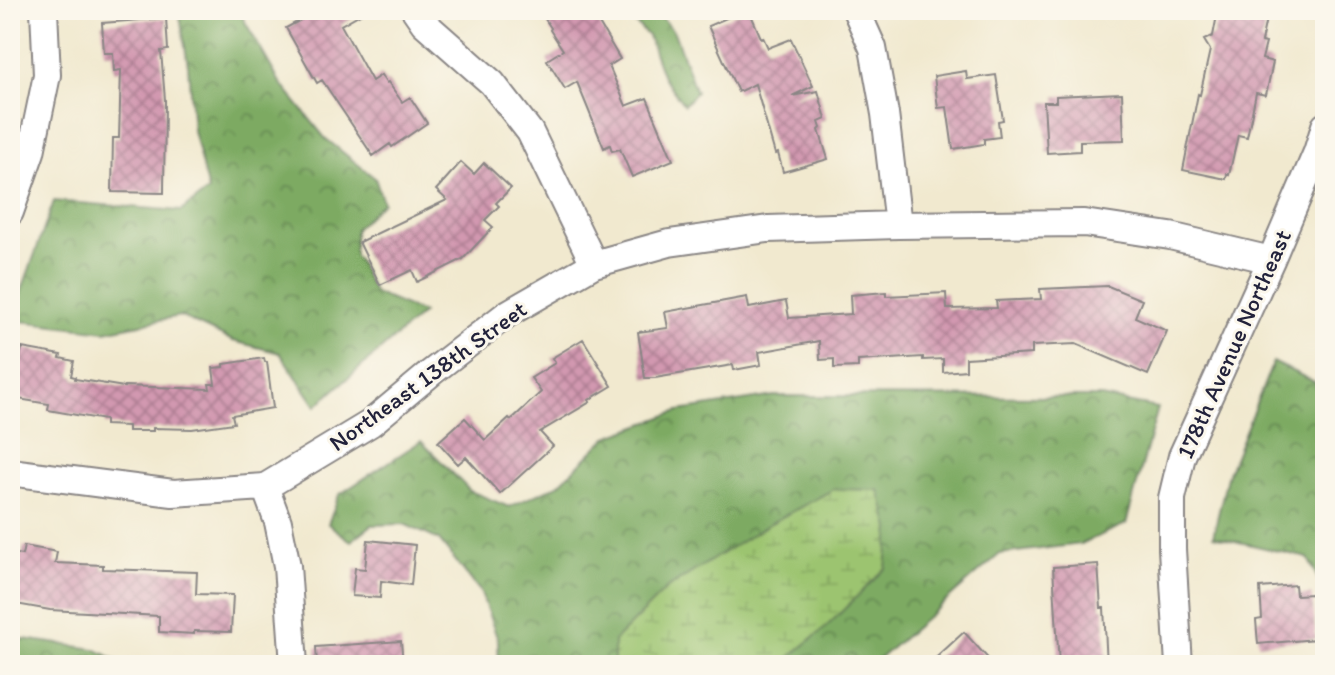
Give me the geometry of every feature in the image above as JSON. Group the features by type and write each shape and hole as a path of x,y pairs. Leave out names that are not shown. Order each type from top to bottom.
{"street":[{"path":"10,212 31,152 47,75 44,10"},
{"path":"415,10 424,23 492,83 530,132 594,264"},
{"path":"856,10 873,48 885,114 898,225"},
{"name":"178th Avenue Northeast","path":"1179,665 1172,549 1172,498 1178,470 1321,153 1325,126"},
{"name":"Northeast 138th Street","path":"10,472 173,493 265,487 371,423 507,314 594,264 669,243 768,229 1084,223 1170,236 1271,260"},
{"path":"265,487 278,522 287,566 294,665"}],"green space":[{"path":"179,10 241,10 279,81 325,138 375,178 383,202 355,229 354,253 374,293 423,313 316,406 280,353 233,341 180,316 105,331 11,320 54,201 181,211 208,191 193,130 188,65"},
{"path":"622,10 655,10 674,32 696,92 684,105 663,77 648,36"},
{"path":"1273,362 1325,387 1325,594 1308,558 1213,536 1228,473"},
{"path":"774,396 1101,397 1158,408 1126,524 1081,544 1000,554 872,665 499,665 498,640 480,591 439,540 404,524 372,525 351,541 328,524 339,495 421,441 470,491 509,507 558,485 607,437 679,411"},
{"path":"834,489 879,490 890,528 886,568 825,628 780,665 614,665 614,641 666,589 769,524"},
{"path":"10,637 95,649 126,665 10,665"}],"building":[{"path":"319,10 367,10 341,25 372,81 381,75 402,102 410,97 427,123 373,156 322,80 317,83 286,28"},
{"path":"539,10 591,10 620,59 609,66 626,106 647,98 673,160 632,177 620,149 612,151 610,145 604,148 577,82 565,89 547,60 563,50"},
{"path":"749,10 768,48 791,39 813,86 792,96 818,91 826,119 819,122 819,130 828,159 783,172 755,84 738,92 708,26"},
{"path":"1218,10 1268,10 1261,42 1266,43 1262,59 1273,62 1266,95 1256,93 1247,137 1238,135 1226,179 1183,170 1210,50 1204,40 1213,36"},
{"path":"166,18 168,50 161,51 165,100 164,193 112,192 113,138 119,138 121,70 114,71 113,53 104,53 102,23"},
{"path":"966,71 967,79 996,75 1003,120 998,121 1000,137 984,139 984,144 953,149 947,107 938,108 934,76"},
{"path":"1122,93 1124,140 1080,141 1080,151 1047,153 1044,102 1056,102 1056,96"},
{"path":"461,162 474,174 484,163 511,188 485,220 493,227 463,259 417,282 412,270 380,285 359,242 447,200 436,190"},
{"path":"1108,286 1142,300 1135,317 1167,331 1148,375 1076,344 1032,346 1032,354 966,358 966,370 943,372 943,359 923,360 923,357 858,361 858,367 834,368 834,359 820,360 819,341 759,352 761,365 734,370 733,365 645,378 638,332 668,328 665,312 747,297 749,308 786,301 789,318 851,314 850,295 946,293 947,309 997,308 996,301 1041,299 1040,289"},
{"path":"583,339 612,386 540,432 553,446 500,494 466,457 458,464 438,442 465,418 485,440 541,392 531,378 555,363 552,358"},
{"path":"22,348 61,355 60,358 74,361 71,376 75,379 124,387 210,389 209,384 215,384 213,368 264,358 273,408 232,415 234,423 192,429 128,431 128,426 105,425 105,420 48,410 49,404 12,398"},
{"path":"368,540 415,545 411,585 381,581 380,598 352,596 355,568 365,569"},
{"path":"24,546 57,552 55,563 103,565 103,569 197,572 196,594 233,595 231,632 159,632 159,616 50,610 10,603 10,553 22,555"},
{"path":"1098,564 1107,665 1059,665 1053,567"},
{"path":"1295,585 1296,595 1312,594 1316,639 1258,644 1256,620 1262,619 1260,588"},
{"path":"964,632 994,665 928,665"},
{"path":"401,641 403,665 317,665 316,647"}]}
